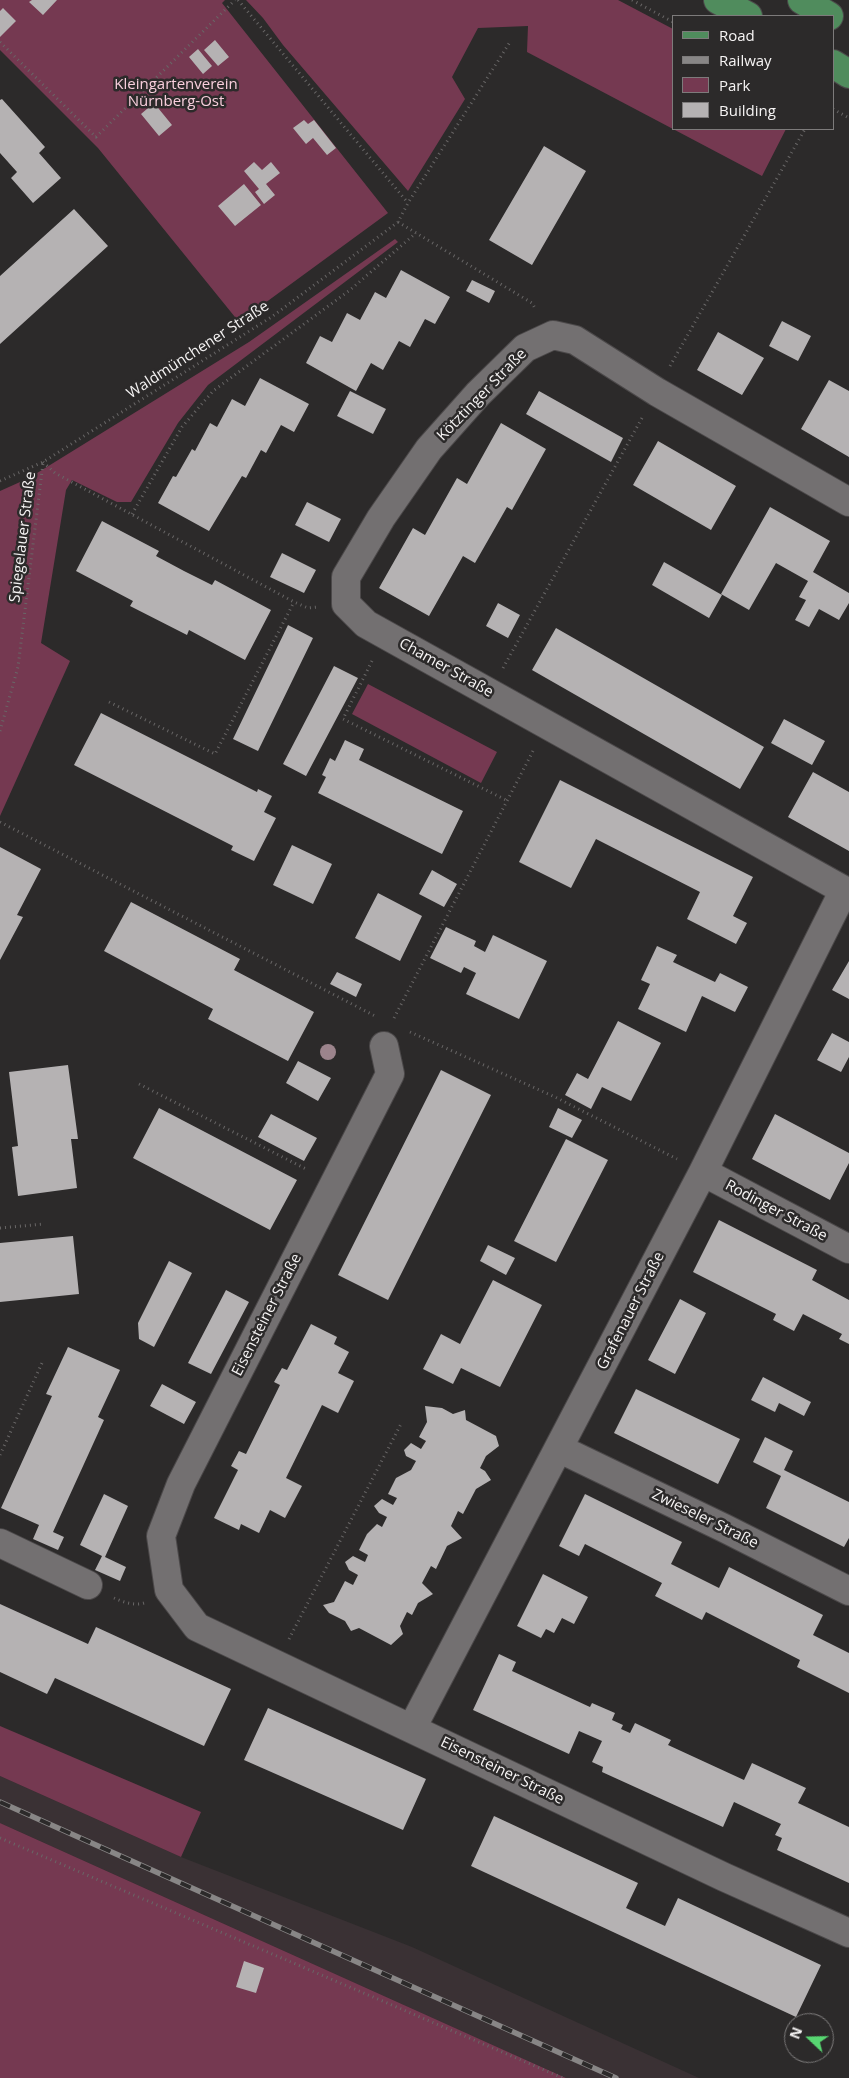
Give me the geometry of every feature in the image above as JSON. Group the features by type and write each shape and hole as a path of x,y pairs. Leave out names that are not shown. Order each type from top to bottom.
{"main road":[{"path":"718,0 746,15"},
{"path":"802,0 827,15"},
{"path":"834,19 849,28"},
{"path":"834,65 849,74"}],"street":[{"path":"553,335 575,340 657,392 849,502"},
{"name":"Kötztinger Straße","path":"346,604 346,577 381,518 429,449 478,394 525,348 553,335"},
{"name":"Chamer Straße","path":"346,604 366,624 847,892"},
{"name":"Grafenauer Straße","path":"412,1728 560,1449 847,892"},
{"name":"Eisensteiner Straße","path":"388,1035 390,1074 181,1484 161,1536 168,1590 197,1627 724,1877 849,1933"},
{"name":"Rodinger Straße","path":"703,1172 849,1249"},
{"name":"Zwieseler Straße","path":"560,1449 849,1591"},
{"path":"0,1543 88,1585"}],"path":[{"path":"0,42 96,137 237,0 408,203"},
{"path":"632,0 672,21"},
{"path":"510,42 408,203 398,222 532,302 553,335"},
{"path":"834,110 849,118"},
{"name":"Waldmünchener Straße","path":"0,481 43,462 273,316 398,222"},
{"path":"132,514 182,427 213,391 350,290 416,233"},
{"path":"43,462 55,473 294,602 308,608 346,604"},
{"name":"Spiegelauer Straße","path":"0,731 18,667 43,462"},
{"path":"109,702 215,754 294,602"},
{"path":"385,634 343,719 506,800"},
{"path":"388,1035 506,800 548,724"},
{"path":"0,822 388,1035 555,1097 703,1172"},
{"path":"139,1084 334,1183"},
{"path":"0,1228 44,1224"},
{"path":"0,1456 42,1363"},
{"path":"275,1665 402,1422"},
{"path":"88,1585 124,1602 141,1605 168,1590"},
{"path":"0,1838 563,2078"}],"shaded area":[{"path":"0,1776 181,1857 412,1947 699,2078 566,2078 0,1823"}],"green space":[{"name":"Kleingartenverein Nürnberg-Ost","path":"0,0 225,0 222,3 388,213 239,322 98,148 0,50"},
{"path":"246,0 618,0 672,28 672,128 527,52 528,26 478,28 452,77 465,99 408,191 283,45 263,18"},
{"path":"675,130 785,130 762,176"},
{"path":"395,239 398,242 208,385 178,423 131,502 117,502 72,480 66,490 41,643 70,661 0,816 0,491 29,478 249,342"},
{"path":"368,684 497,752 481,783 352,714"},
{"path":"0,1726 201,1812 181,1857 0,1776"},
{"path":"0,1823 566,2078 0,2078"}],"building":[{"path":"32,0 57,0 43,15 29,2"},
{"path":"3,8 16,21 0,37 0,11"},
{"path":"215,40 229,57 218,66 204,50"},
{"path":"198,49 212,66 203,74 189,57"},
{"path":"2,99 45,147 39,153 61,178 33,203 11,178 17,172 0,153 0,100"},
{"path":"154,103 172,125 159,136 141,114"},
{"path":"304,120 308,124 314,120 336,148 327,155 313,138 306,144 293,128"},
{"path":"544,146 586,171 532,265 489,240"},
{"path":"254,162 262,170 271,162 280,173 266,184 275,195 264,204 255,192 259,189 244,171"},
{"path":"244,184 261,205 235,226 218,206"},
{"path":"74,209 108,246 0,344 0,276"},
{"path":"401,270 450,297 435,324 425,319 410,347 399,341 383,370 371,363 356,391 306,363 320,336 332,342 347,313 360,320 375,292 386,298"},
{"path":"472,280 495,291 489,303 466,291"},
{"path":"782,321 811,336 798,361 769,346"},
{"path":"718,332 764,358 742,395 697,370"},
{"path":"260,378 309,404 294,432 281,425 266,453 261,450 246,478 242,476 209,531 158,503 173,476 176,477 192,449 195,451 210,423 217,427 232,399 245,406"},
{"path":"829,380 849,391 849,457 801,429"},
{"path":"350,391 386,409 373,434 337,416"},
{"path":"539,391 623,438 611,462 526,414"},
{"path":"501,423 546,449 512,510 507,507 475,563 463,556 429,616 379,588 413,528 425,535 457,478 467,484"},
{"path":"658,441 736,486 711,530 633,485"},
{"path":"307,502 341,519 329,542 295,525"},
{"path":"770,507 830,541 813,572 849,593 849,603 839,620 819,609 809,627 795,620 806,600 799,597 808,581 776,563 749,610 721,594"},
{"path":"102,521 159,551 156,556 184,571 212,585 215,580 271,610 245,660 189,630 187,635 130,606 133,601 76,571"},
{"path":"282,553 316,570 304,593 270,577"},
{"path":"664,562 722,595 709,618 652,585"},
{"path":"498,603 520,615 508,638 486,626"},
{"path":"288,625 313,638 258,751 233,739"},
{"path":"556,628 764,747 740,789 532,670"},
{"path":"334,666 358,678 306,776 283,764"},
{"path":"101,713 257,792 258,789 272,796 264,812 276,818 254,861 231,850 233,846 74,765"},
{"path":"784,719 825,741 812,765 771,743"},
{"path":"345,740 364,749 359,760 463,811 442,854 318,793 326,777 322,775 330,758 335,761"},
{"path":"813,772 849,792 849,851 788,817"},
{"path":"560,780 753,877 733,916 747,923 736,944 687,919 700,892 596,839 571,888 519,862"},
{"path":"292,845 332,864 313,904 273,885"},
{"path":"0,847 41,869 17,915 23,917 0,960"},
{"path":"432,870 457,884 444,907 419,894"},
{"path":"378,893 422,916 400,961 355,938"},
{"path":"131,902 240,959 234,970 314,1012 288,1061 208,1019 213,1009 104,951"},
{"path":"446,927 476,941 474,946 485,952 493,935 547,961 519,1019 466,994 476,973 464,967 461,973 430,958"},
{"path":"657,946 677,955 673,962 715,982 720,973 748,987 735,1012 702,996 686,1032 638,1009 650,984 641,980"},
{"path":"849,961 849,999 832,990"},
{"path":"337,972 362,984 356,997 330,984"},
{"path":"618,1021 661,1043 631,1101 602,1087 591,1109 565,1095 577,1073 588,1079"},
{"path":"832,1033 849,1042 849,1057 841,1072 817,1060"},
{"path":"298,1061 331,1078 318,1101 286,1083"},
{"path":"68,1065 78,1139 71,1139 77,1188 18,1196 12,1147 18,1146 9,1072"},
{"path":"441,1070 491,1095 388,1300 338,1275"},
{"path":"159,1108 297,1180 270,1230 133,1158"},
{"path":"558,1108 582,1120 572,1138 549,1127"},
{"path":"271,1114 317,1138 304,1161 258,1137"},
{"path":"775,1114 849,1153 849,1163 830,1200 752,1159"},
{"path":"566,1139 608,1160 556,1262 514,1241"},
{"path":"719,1220 817,1270 812,1280 849,1300 849,1344 839,1339 842,1334 803,1314 794,1331 773,1320 776,1314 693,1272"},
{"path":"73,1236 79,1294 0,1302 0,1243"},
{"path":"488,1245 515,1258 506,1275 480,1261"},
{"path":"169,1261 192,1273 154,1347 139,1339 138,1323"},
{"path":"493,1280 542,1305 500,1387 461,1368 453,1384 423,1369 441,1334 460,1344"},
{"path":"226,1290 249,1302 211,1374 188,1363"},
{"path":"680,1299 706,1313 675,1374 648,1360"},
{"path":"311,1324 337,1337 334,1344 349,1352 338,1373 354,1381 338,1413 322,1405 286,1478 302,1486 285,1518 270,1510 259,1533 241,1524 239,1530 214,1518 238,1470 231,1466 239,1451 246,1454 280,1385 274,1382 282,1368 287,1370"},
{"path":"68,1347 120,1370 98,1417 104,1420 53,1532 64,1537 58,1550 33,1539 39,1525 1,1508 52,1396 46,1394"},
{"path":"763,1377 811,1402 804,1416 779,1403 775,1412 751,1400"},
{"path":"162,1384 196,1402 184,1424 150,1406"},
{"path":"636,1389 740,1439 718,1484 614,1433"},
{"path":"425,1406 442,1408 453,1414 465,1410 466,1420 496,1436 499,1446 486,1456 480,1468 485,1471 491,1480 476,1489 463,1514 458,1511 451,1526 462,1538 447,1546 436,1569 431,1566 422,1583 433,1594 418,1603 412,1615 407,1612 400,1626 403,1634 391,1645 359,1628 351,1631 345,1621 329,1613 323,1605 334,1602 345,1581 353,1585 358,1575 349,1570 345,1562 353,1556 365,1562 368,1555 359,1550 367,1534 377,1524 382,1527 387,1517 379,1513 374,1506 382,1499 393,1505 397,1498 388,1494 396,1478 411,1470 416,1461 406,1456 404,1450 411,1443 421,1449 426,1441 419,1437 427,1422"},
{"path":"765,1437 793,1451 784,1470 849,1502 849,1538 844,1547 766,1508 781,1476 753,1462"},
{"path":"104,1494 128,1506 105,1557 126,1567 120,1581 95,1570 102,1556 80,1545"},
{"path":"585,1494 682,1542 671,1564 719,1588 729,1567 823,1615 813,1635 849,1653 849,1693 797,1667 800,1660 706,1612 702,1620 655,1596 662,1583 585,1544 579,1556 559,1546"},
{"path":"543,1574 588,1597 574,1624 562,1618 554,1633 546,1629 541,1638 517,1626"},
{"path":"0,1604 88,1644 96,1627 231,1689 204,1746 55,1678 47,1694 0,1672"},
{"path":"499,1654 516,1662 512,1671 590,1707 592,1703 615,1713 612,1720 623,1725 621,1729 630,1733 635,1723 671,1740 668,1745 744,1780 752,1763 806,1788 798,1803 849,1827 849,1883 777,1850 782,1838 775,1835 781,1824 734,1802 723,1827 602,1772 603,1767 592,1762 602,1741 579,1731 569,1754 473,1710"},
{"path":"268,1708 426,1779 403,1830 244,1760"},
{"path":"494,1816 638,1883 626,1908 665,1926 678,1898 821,1965 798,2013 787,2013 471,1866"},
{"path":"244,1961 264,1968 256,1993 236,1987"}],"railway":[{"path":"0,1802 616,2078"}]}
